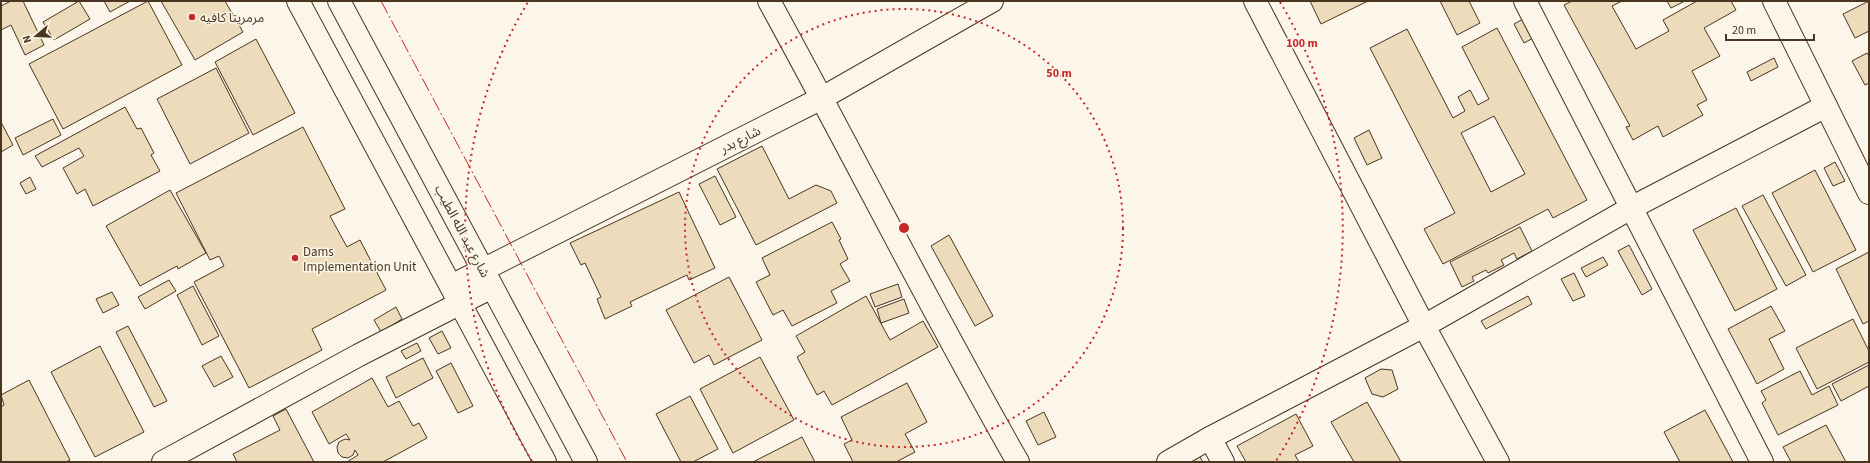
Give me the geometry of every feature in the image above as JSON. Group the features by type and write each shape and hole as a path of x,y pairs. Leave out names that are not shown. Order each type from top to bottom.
{"street":[{"path":"298,1 545,462"},
{"name":"شارع عبد الله الطيب","path":"339,1 586,462"},
{"path":"769,1 979,394 1018,462"},
{"name":"شارع بدر","path":"164,462 359,355 455,294 488,278 822,98 992,1"},
{"path":"1255,1 1424,326 1498,462"},
{"path":"1525,1 1762,462"},
{"path":"1774,1 1869,193"},
{"path":"1168,462 1210,438 1424,326 1631,208 1826,106"},
{"path":"1210,438 1223,462"}],"building":[{"path":"11,1 23,1 44,45 25,55 11,25 1,30 1,6"},
{"path":"79,1 90,19 54,40 43,22"},
{"path":"104,1 130,1 110,12"},
{"path":"148,1 182,65 63,129 29,64"},
{"path":"161,1 225,1 243,32 195,60"},
{"path":"1310,1 1368,1 1321,24"},
{"path":"1440,1 1469,1 1480,23 1457,35"},
{"path":"1572,1 1622,1 1612,6 1636,49 1669,31 1663,20 1697,1 1731,1 1736,10 1704,28 1720,56 1692,71 1707,100 1697,105 1703,115 1663,137 1658,126 1633,140 1626,127 1630,126 1564,5"},
{"path":"1667,1 1685,1 1671,8"},
{"path":"1869,1 1869,31 1855,38 1843,14"},
{"path":"1527,17 1537,36 1524,43 1514,24"},
{"path":"1497,28 1587,200 1553,218 1548,209 1443,264 1424,229 1455,213 1370,48 1407,29 1453,118 1465,111 1458,97 1470,90 1478,105 1489,99 1462,47","holes":["1494,116 1525,174 1491,192 1461,133"]},
{"path":"256,39 295,113 253,135 215,62"},
{"path":"1867,53 1869,56 1869,83 1865,85 1852,61"},
{"path":"1774,58 1778,67 1751,81 1747,72"},
{"path":"216,68 249,133 190,164 157,99"},
{"path":"125,107 137,129 141,128 154,153 151,155 160,171 93,206 85,189 77,194 63,168 84,156 79,148 42,167 35,156"},
{"path":"53,119 61,135 23,155 15,138"},
{"path":"1,122 13,145 1,152"},
{"name":"Dams Implementation Unit","path":"303,127 345,209 330,216 347,247 360,240 386,290 312,329 322,350 249,388 194,282 224,266 219,256 210,260 176,193"},
{"path":"1369,130 1382,158 1367,165 1354,138"},
{"path":"762,146 789,199 816,185 831,191 837,203 756,245 717,169"},
{"path":"1835,162 1845,181 1833,186 1824,168"},
{"path":"1815,170 1856,250 1813,272 1772,193"},
{"path":"715,176 736,217 720,225 699,184"},
{"path":"30,177 36,189 26,194 20,183"},
{"path":"170,190 206,253 178,269 177,266 140,286 106,226"},
{"path":"679,192 715,268 689,280 687,275 630,302 632,306 605,319 597,299 601,297 585,263 581,265 570,243"},
{"path":"1763,195 1806,275 1786,286 1742,206"},
{"path":"1736,208 1777,289 1735,311 1693,230"},
{"path":"832,222 841,239 839,240 848,259 840,264 850,281 831,291 837,303 792,326 783,310 773,315 756,282 770,275 762,258"},
{"path":"1520,227 1532,251 1517,259 1514,253 1501,260 1504,265 1488,273 1486,270 1472,277 1474,281 1462,287 1450,262"},
{"path":"949,235 993,316 975,326 931,246"},
{"path":"1629,245 1652,289 1642,295 1618,251"},
{"path":"1869,252 1869,321 1863,324 1836,269"},
{"path":"1603,257 1608,265 1586,277 1581,268"},
{"path":"1574,273 1585,296 1573,301 1561,279"},
{"path":"729,277 762,340 714,365 709,355 694,363 666,310"},
{"path":"169,280 176,291 145,309 138,297"},
{"path":"898,284 902,297 875,307 870,294"},
{"path":"193,286 219,336 202,345 177,295"},
{"path":"112,292 119,305 103,313 96,299"},
{"path":"866,296 890,340 923,321 938,347 832,405 824,391 817,395 797,357 805,352 796,336"},
{"path":"1528,296 1532,304 1486,329 1481,321"},
{"path":"904,299 909,313 881,323 877,309"},
{"path":"1771,306 1785,331 1769,339 1784,369 1757,384 1728,329"},
{"path":"396,307 402,319 381,332 374,320"},
{"path":"1853,319 1869,351 1869,362 1817,389 1796,348"},
{"path":"128,326 167,401 154,407 116,332"},
{"path":"442,331 451,348 438,354 429,338"},
{"path":"417,343 421,351 406,359 401,351"},
{"path":"100,346 144,432 95,457 51,372"},
{"path":"221,356 233,377 214,387 202,366"},
{"path":"760,357 794,420 733,453 700,389"},
{"path":"423,358 433,378 396,398 386,377"},
{"path":"451,363 473,406 458,413 436,371"},
{"path":"1869,365 1869,386 1841,401 1832,384"},
{"path":"1381,369 1392,370 1398,389 1383,397 1372,394 1365,378"},
{"path":"1800,371 1812,395 1829,386 1838,405 1778,435 1762,403 1766,400 1761,391"},
{"path":"372,378 388,407 399,401 413,426 419,423 427,438 383,462 347,462 358,455 355,450 353,455 348,458 342,457 338,453 337,447 339,442 345,439 350,440 346,434 329,444 312,412"},
{"path":"29,380 70,460 66,462 1,462 1,407 4,405 1,395"},
{"path":"907,383 927,422 905,434 915,452 896,462 853,462 844,444 852,440 841,417"},
{"path":"690,396 718,449 693,462 681,462 656,414"},
{"path":"1367,402 1401,462 1354,462 1331,422"},
{"path":"286,409 314,462 237,462 233,454 280,430 273,416"},
{"path":"1705,410 1733,462 1680,462 1664,432"},
{"path":"1044,412 1056,437 1038,445 1026,421"},
{"path":"1296,414 1313,446 1295,455 1299,462 1246,462 1237,446"},
{"path":"1826,425 1846,462 1791,462 1783,447"},
{"path":"802,437 815,462 753,462"},
{"path":"1197,452 1203,462 1177,462"}],"power":[{"path":"381,1 627,462"}],"place":[{"name":"مرمريتا كافيه","path":"192,17"},
{"name":"Dams Implementation Unit","path":"295,258"}]}
